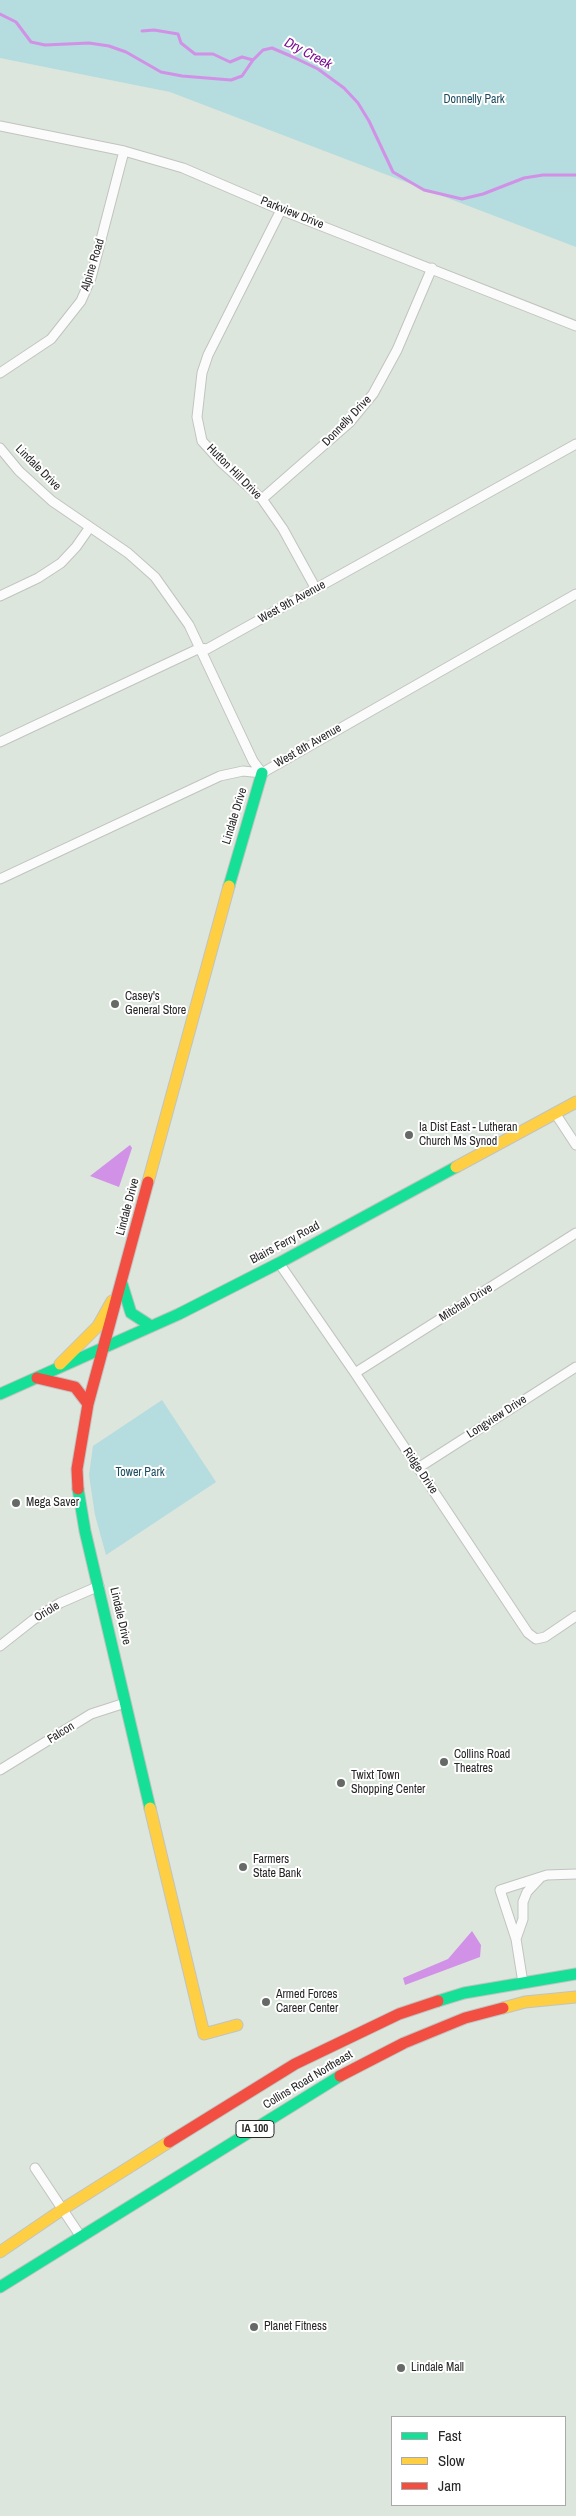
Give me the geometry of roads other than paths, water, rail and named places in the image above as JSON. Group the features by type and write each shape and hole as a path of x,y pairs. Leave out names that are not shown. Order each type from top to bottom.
{"main road":[{"name":"Lindale Drive","path":"236,2025 204,2034 125,1703 78,1492 79,1445 88,1404 231,878 262,773"},
{"name":"Blairs Ferry Road","path":"0,1394 151,1326 279,1263 576,1102"},
{"path":"122,1284 131,1313 151,1326"},
{"path":"51,1372 98,1326 122,1284"},
{"path":"36,1378 74,1387 88,1404"},
{"name":"Collins Road Northeast","path":"0,2252 63,2209 295,2064 399,2014 464,1993 576,1974"},
{"name":"Collins Road Northeast","path":"0,2287 343,2074 404,2043 465,2018 525,2002 576,1997"}],"street":[{"name":"Parkview Drive","path":"0,126 124,151 183,168 281,210 576,326"},
{"name":"Alpine Road","path":"0,373 51,338 81,301 92,278 124,151"},
{"name":"Hutton Hill Drive","path":"281,210 208,355 202,373 197,417 202,440 222,464 262,500 284,529 316,589"},
{"name":"Donnelly Drive","path":"262,500 350,422 373,394 397,350 432,268"},
{"name":"West 9th Avenue","path":"0,742 200,648 207,649 576,444"},
{"name":"Lindale Drive","path":"0,448 19,471 52,501 128,553 155,577 190,625 253,761 262,773"},
{"path":"0,596 38,578 61,563 76,547 90,527"},
{"name":"West 8th Avenue","path":"0,878 220,776 243,771 262,773 576,594"},
{"path":"555,1113 576,1144"},
{"name":"Mitchell Drive","path":"355,1373 576,1233"},
{"name":"Ridge Drive","path":"279,1263 355,1373 528,1633 536,1639 545,1638 576,1616"},
{"name":"Longview Drive","path":"418,1468 576,1367"},
{"name":"Oriole","path":"0,1646 33,1620 60,1603 99,1586"},
{"name":"Falcon","path":"0,1770 91,1714 125,1703"},
{"path":"522,1983 516,1939 500,1890 541,1877 576,1874"},
{"path":"516,1939 522,1919 523,1902 526,1892 541,1877"},
{"path":"35,2168 81,2237"}],"waterway":[{"name":"Dry Creek","path":"0,14 16,22 31,42 45,45 89,43 109,46 126,52 161,72 182,76 231,80 242,76 263,50 272,48 318,69 344,88 358,103 369,121 393,172 424,190 462,199 483,194 524,178 543,175 576,175"},
{"path":"142,31 154,30 178,34 181,43 195,54 213,54 230,62 242,57 253,60"}],"place":[{"name":"Casey's General Store","path":"115,1004"},
{"name":"Ia Dist East - Lutheran Church Ms Synod","path":"409,1135"},
{"name":"Mega Saver","path":"16,1503"},
{"name":"Collins Road Theatres","path":"444,1762"},
{"name":"Twixt Town Shopping Center","path":"341,1783"},
{"name":"Farmers State Bank","path":"243,1867"},
{"name":"Armed Forces Career Center","path":"266,2002"},
{"name":"Planet Fitness","path":"254,2327"},
{"name":"Lindale Mall","path":"401,2368"}],"park label":[{"name":"Donnelly Park","path":"474,100"},
{"name":"Tower Park","path":"140,1473"}]}
